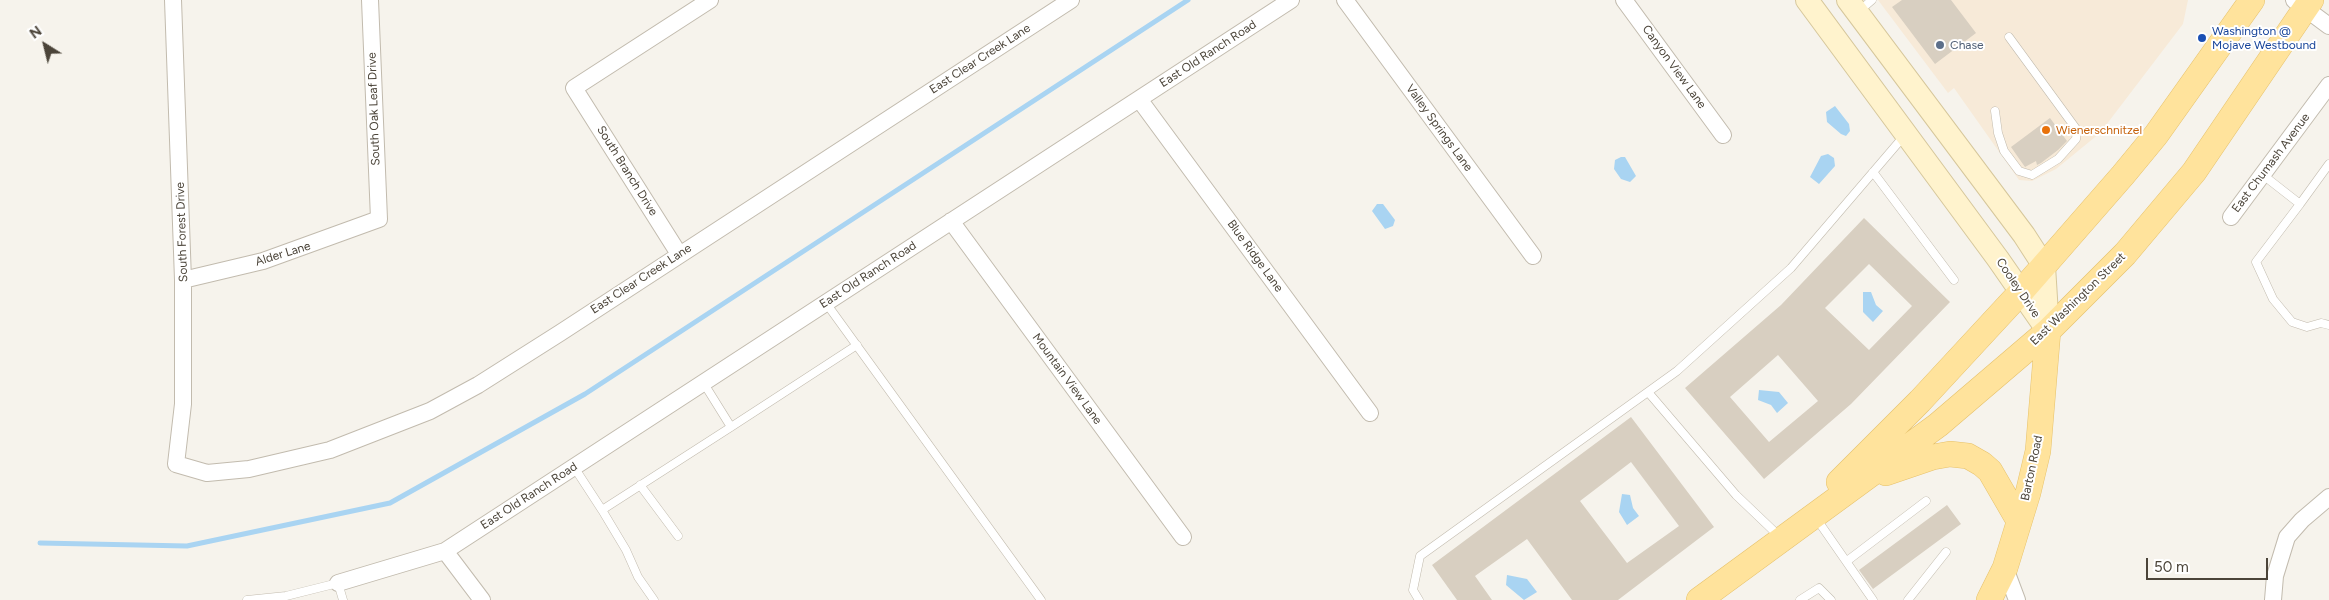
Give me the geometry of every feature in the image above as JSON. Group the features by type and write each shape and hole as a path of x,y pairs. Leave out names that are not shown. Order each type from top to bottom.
{"main road":[{"name":"East Washington Street","path":"1782,539 1920,401 2044,266 2156,135 2252,0"},
{"name":"East Washington Street","path":"1709,595 1938,425 2048,331 2125,254 2194,172 2303,3"},
{"name":"Barton Road","path":"1989,600 2005,568 2038,451 2048,331"},
{"path":"1861,482 1933,457 1950,454 1968,456 1990,471 2019,521"}],"street":[{"name":"South Forest Drive","path":"173,0 184,280 183,404 176,464"},
{"name":"South Oak Leaf Drive","path":"370,0 379,219"},
{"name":"South Branch Drive","path":"679,254 574,88 710,0"},
{"name":"East Clear Creek Lane","path":"176,464 207,473 250,468 330,450 430,412 544,343 1072,0"},
{"name":"East Old Ranch Road","path":"338,583 446,551 1292,0"},
{"name":"Valley Springs Lane","path":"1345,0 1533,256"},
{"name":"Canyon View Lane","path":"1624,0 1723,135"},
{"name":"Cooley Drive","path":"1807,0 1998,259 2048,331"},
{"path":"2303,3 2329,26"},
{"name":"Cooley Drive","path":"1859,4 2024,235 2044,266 2048,331"},
{"path":"1831,31 1859,4"},
{"name":"East Chumash Avenue","path":"2231,217 2329,85"},
{"name":"Blue Ridge Lane","path":"1139,99 1370,413"},
{"name":"Alder Lane","path":"184,280 263,261 379,219"},
{"name":"Mountain View Lane","path":"951,221 1183,537"},
{"path":"2273,600 2275,576 2287,537 2302,520 2329,497"},
{"path":"446,551 482,600"},
{"path":"2005,568 2017,600"}],"lane":[{"path":"1995,111 1998,134 2004,151 2019,171 2032,175 2058,158 2076,139 2077,130 2009,37"},
{"path":"1419,600 1412,590 1420,556 1676,371 1790,268 1906,134"},
{"path":"2329,164 2256,262 2273,300 2292,322 2307,327 2321,323 2329,325"},
{"path":"1873,172 1954,280"},
{"path":"2263,175 2300,204"},
{"path":"826,303 1041,600"},
{"path":"602,510 857,345"},
{"path":"703,382 732,426"},
{"path":"1648,392 1736,495 1782,539"},
{"path":"574,467 626,550 638,577 654,600"},
{"path":"640,486 678,536"},
{"path":"1847,561 1926,501"},
{"path":"1815,516 1873,600"},
{"path":"1908,600 1946,552"},
{"path":"248,600 286,596 338,583 343,600"},
{"path":"1800,600 1819,588 1831,600"}],"shaded area":[{"path":"1878,0 2188,0 2183,24 2100,133 2056,169 2032,181 2019,180 1954,88 1948,93"}],"water":[{"path":"1835,106 1849,124 1850,131 1846,136 1827,122 1826,112"},
{"path":"1828,154 1834,158 1835,166 1819,184 1810,177 1821,156"},
{"path":"1625,157 1636,176 1630,182 1621,179 1614,169 1615,160"},
{"path":"1377,204 1383,204 1395,220 1393,226 1385,229 1372,211"},
{"path":"1863,292 1871,292 1876,305 1883,311 1873,322 1863,312"},
{"path":"1759,390 1779,392 1788,403 1777,413 1771,405 1758,400"},
{"path":"1622,494 1630,495 1633,508 1639,516 1627,525 1619,512"},
{"path":"1507,575 1527,579 1537,592 1524,600 1506,585"}],"building":[{"name":"Chase","path":"1902,0 1951,0 1976,33 1935,64 1892,7"},
{"name":"Wienerschnitzel","path":"2050,118 2067,141 2041,163 2037,165 2036,161 2025,167 2011,147"},
{"path":"1864,218 1950,302 1851,404 1764,479 1685,388 1781,305","holes":["1869,264 1912,306 1869,350 1825,308","1778,355 1818,401 1769,442 1730,397"]},
{"path":"1631,417 1714,527 1618,600 1572,600 1527,539 1475,576 1492,600 1457,600 1432,565","holes":["1631,462 1679,526 1627,563 1580,501"]},
{"path":"1947,505 1961,524 1873,589 1859,570"}],"waterway":[{"path":"40,543 187,546 390,503 585,394 1188,0"}],"place":[{"name":"Washington @ Mojave Westbound","path":"2202,38"},
{"name":"Chase","path":"1940,45"},
{"name":"Wienerschnitzel","path":"2046,130"}]}
